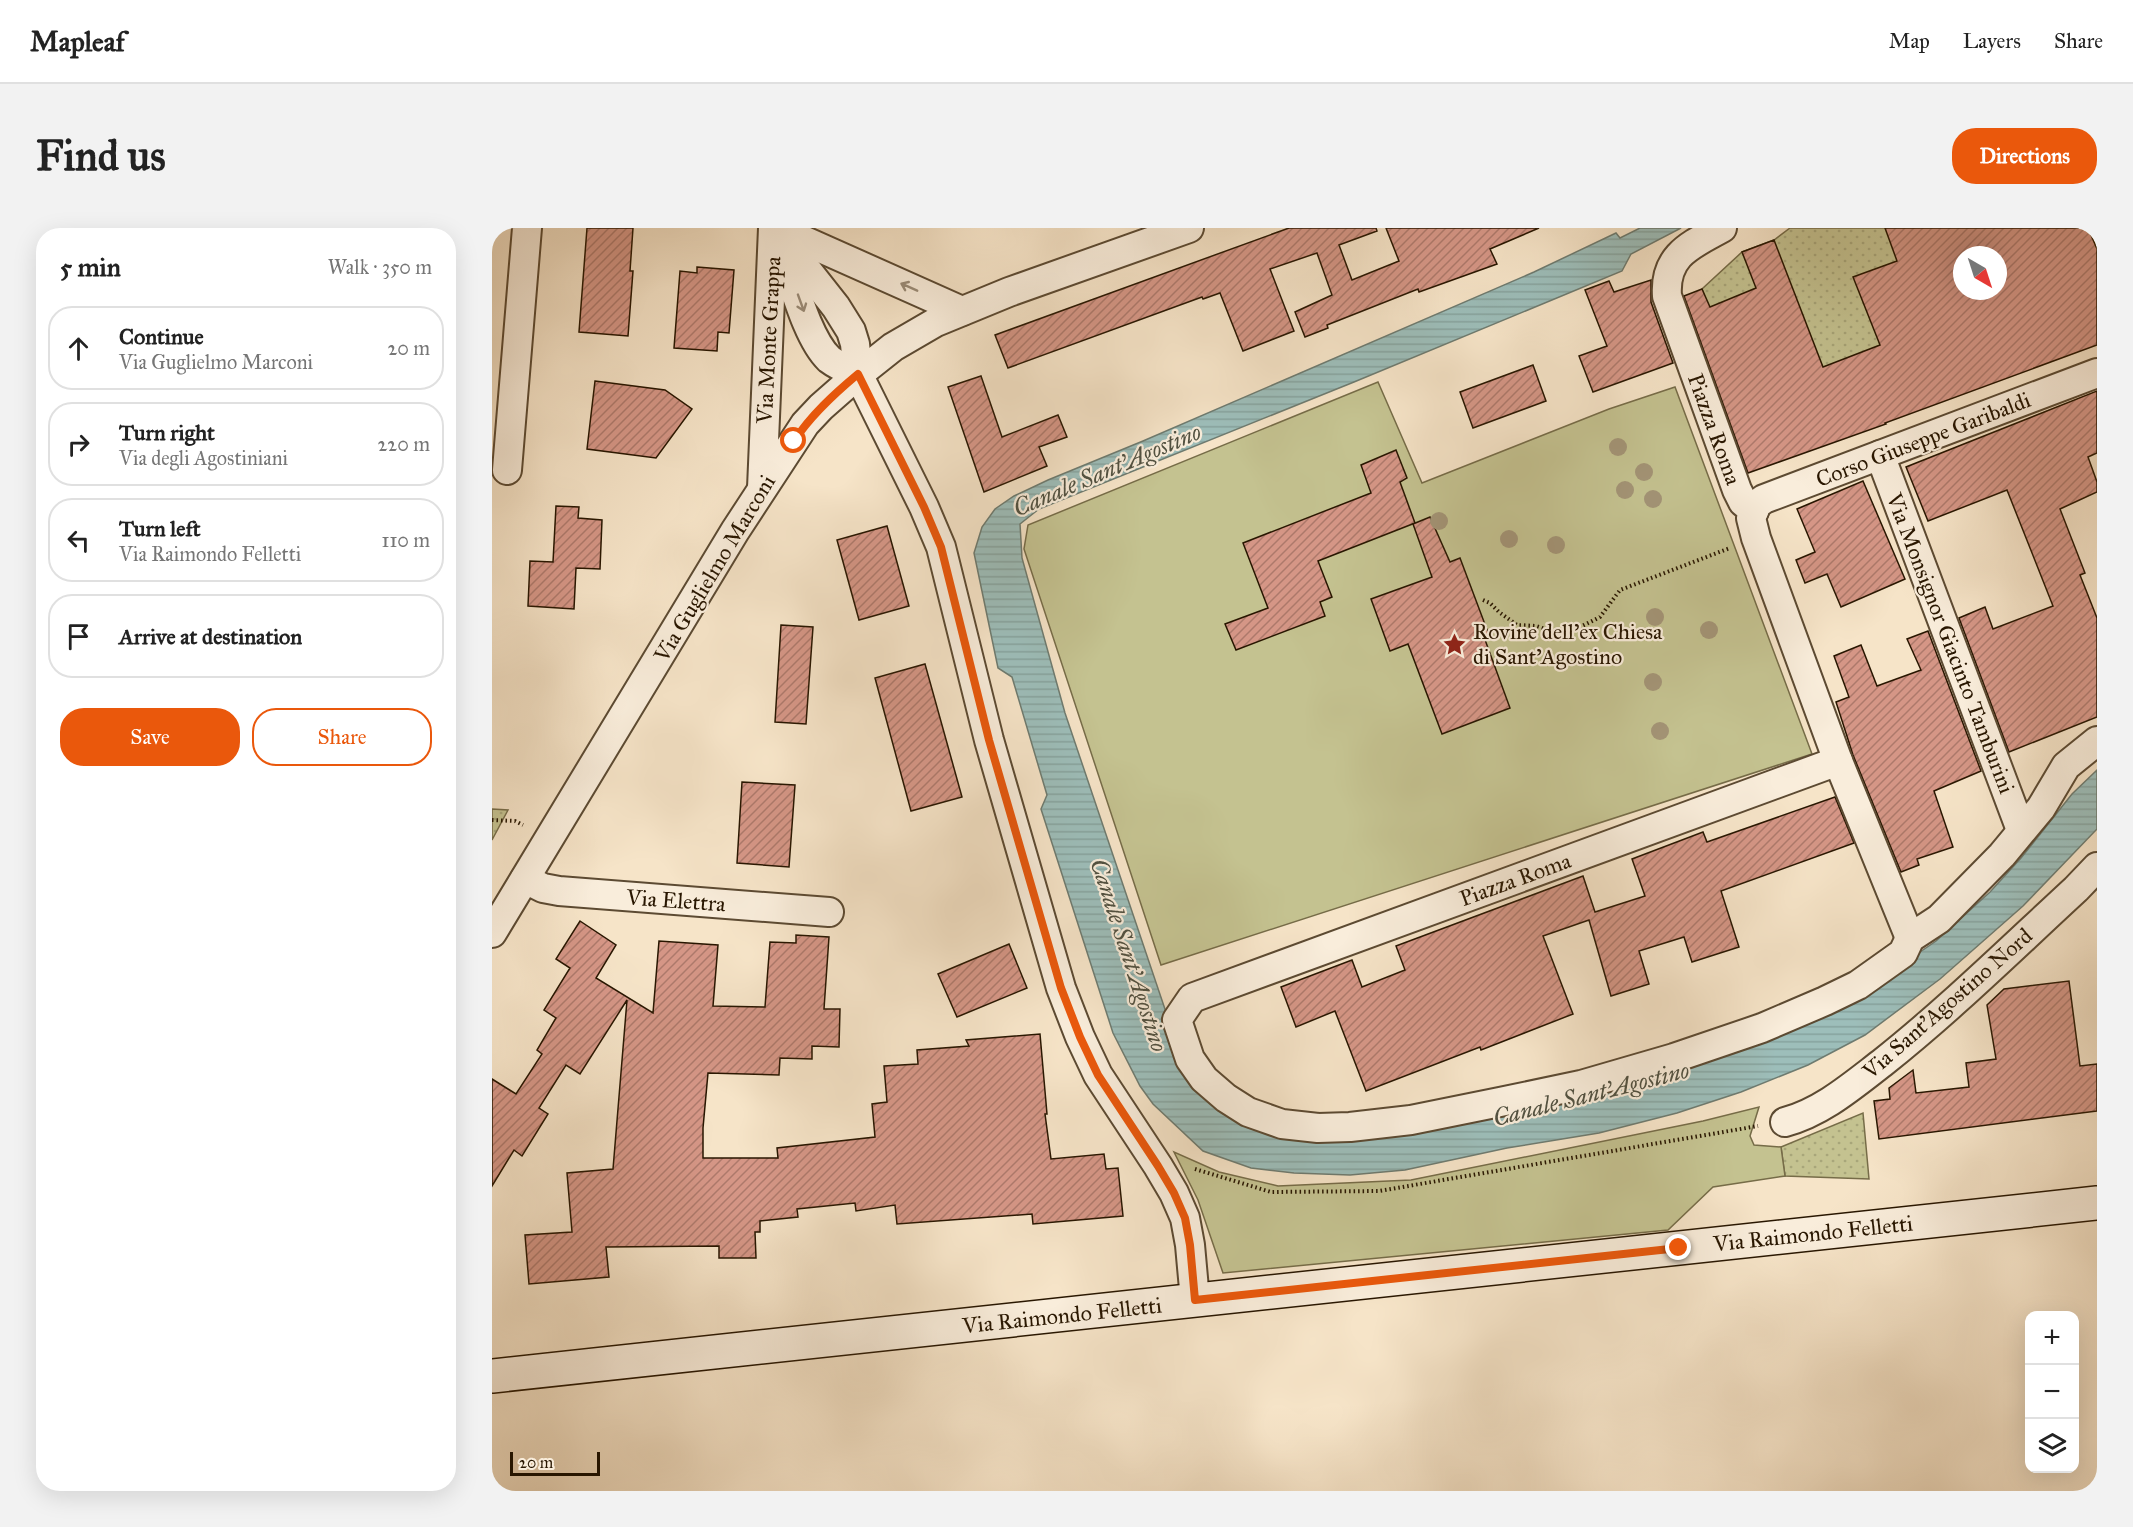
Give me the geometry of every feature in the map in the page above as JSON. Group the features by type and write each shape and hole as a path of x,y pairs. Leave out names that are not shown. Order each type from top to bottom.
{"main road":[{"name":"Via Raimondo Felletti","path":"492,1376 2097,1203"}],"street":[{"path":"507,470 527,228"},
{"name":"Via Monte Grappa","path":"774,228 962,310"},
{"name":"Via Monte Grappa","path":"774,228 843,318 855,344 858,374"},
{"name":"Via Monte Grappa","path":"762,488 774,228"},
{"name":"Via Guglielmo Marconi","path":"492,933 762,488 805,424 821,407 858,374 913,334 962,310 1189,228"},
{"name":"Piazza Roma","path":"1722,228 1694,243 1679,255 1666,281 1667,296 1737,490 1755,525 1838,761 1910,938 1903,953 1858,985 1762,1028 1581,1085 1411,1120 1318,1128 1282,1124 1248,1112 1204,1079 1190,1059 1177,1020 1192,998 1838,761"},
{"name":"Corso Giuseppe Garibaldi","path":"1755,525 1757,504 1764,499 2097,373"},
{"path":"858,374 924,507 941,547 989,740 1061,988 1098,1075 1158,1166 1185,1218 1195,1300"},
{"name":"Via Monsignor Giacinto Tamburini","path":"1880,455 2021,830"},
{"path":"1910,938 1939,919 2002,855 2041,808 2066,766 2097,741"},
{"name":"Via Sant'Agostino Nord","path":"1785,1122 1800,1118 1818,1108 1865,1076 1920,1032 2097,867"},
{"name":"Via Elettra","path":"525,879 543,888 560,891 829,912"}],"path":[{"path":"1483,600 1517,625 1536,626 1564,635 1600,616 1620,590 1755,525"},
{"path":"492,819 515,821 527,827"},
{"path":"1193,1168 1271,1192 1379,1191 1785,1122"}],"shaded area":[{"path":"1790,228 2097,228 2097,305 1846,410 1725,353 1702,289 1742,252 1774,240"},
{"path":"1378,382 1422,483 1609,409 1675,387 1812,754 1161,965 1024,549 1028,525"},
{"path":"492,809 508,810 492,840"},
{"path":"1759,1107 1750,1136 1754,1145 1781,1147 1785,1176 1713,1187 1668,1230 1223,1273 1198,1200 1174,1152 1219,1172 1278,1186 1411,1180 1703,1121"},
{"path":"1863,1113 1869,1179 1785,1176 1781,1147"}],"water":[{"name":"Canale Sant'Agostino","path":"1640,228 1681,228 1631,254 1622,271 1039,509 1020,524 1022,558 1065,713 1170,1024 1240,1116 1430,1124 1882,978 1936,941 1990,892 2021,858 2072,794 2097,770 2097,829 2023,906 1940,979 1865,1035 1808,1065 1741,1092 1677,1113 1599,1133 1507,1148 1405,1170 1350,1175 1294,1173 1251,1168 1203,1151 1153,1104 1140,1086 1113,1033 1041,809 1047,795 1012,677 998,668 974,553 982,527 995,509 1014,496 1048,480 1534,272 1616,233 1620,238"}],"building":[{"path":"587,228 633,228 630,271 633,271 628,336 579,332"},
{"path":"1289,228 1376,228 1377,231 1339,245 1352,280 1399,261 1386,228 1539,228 1490,249 1497,264 1419,292 1418,289 1327,325 1328,328 1305,337 1295,312 1332,295 1317,253 1270,269 1294,331 1243,351 1220,293 1203,299 1202,297 1008,368 995,335"},
{"path":"1885,228 2088,228 2097,249 2097,345 1748,473 1684,296 1702,289 1710,307 1756,288 1742,252 1774,240 1823,367 1880,345 1853,277 1897,261"},
{"path":"697,267 734,270 729,333 718,332 717,351 674,348 680,271 697,273"},
{"path":"1651,280 1651,302 1673,363 1593,392 1579,356 1607,346 1585,290 1609,281 1614,292"},
{"path":"1533,365 1546,401 1473,428 1460,392"},
{"path":"981,376 1002,437 1058,415 1067,437 1039,447 1047,466 984,492 948,387"},
{"path":"595,381 665,390 692,409 656,458 587,449"},
{"path":"2097,391 2097,453 2088,457 2097,482 2097,492 2060,509 2085,573 2080,575 2097,618 2097,717 2009,752 1959,618 1985,607 1993,629 2053,606 2007,490 1928,521 1906,467"},
{"path":"1396,450 1407,478 1400,482 1415,523 1318,561 1332,597 1320,602 1325,616 1236,650 1225,624 1268,608 1243,543 1371,493 1361,465"},
{"path":"1863,481 1905,579 1841,607 1827,574 1805,583 1796,560 1815,552 1797,509"},
{"path":"556,506 579,507 578,518 602,520 600,569 576,568 574,609 528,606 530,561 553,562"},
{"path":"1430,517 1450,562 1460,558 1489,635 1484,637 1510,708 1442,734 1408,644 1390,651 1371,599 1432,577 1413,524"},
{"path":"887,526 909,606 859,620 837,540"},
{"path":"781,625 813,627 806,724 775,722"},
{"path":"1928,631 1981,771 1934,791 1953,847 1917,859 1919,865 1901,872 1853,755 1836,702 1849,697 1834,656 1861,645 1877,686 1921,670 1907,639"},
{"path":"925,664 962,797 911,811 875,678"},
{"path":"742,782 795,785 789,867 737,863"},
{"path":"1835,797 1854,843 1721,891 1739,947 1692,962 1684,937 1639,951 1649,984 1611,996 1589,920 1543,936 1573,1014 1366,1091 1335,1011 1296,1027 1281,987 1352,960 1362,987 1405,970 1396,946 1583,876 1595,912 1645,896 1632,859 1703,832 1707,842"},
{"path":"580,921 616,945 596,978 653,1013 659,941 718,945 713,1006 765,1007 770,942 796,943 796,935 829,937 824,1009 840,1009 839,1047 812,1046 812,1059 780,1058 779,1075 708,1073 703,1158 778,1158 777,1148 875,1137 872,1104 887,1102 884,1066 918,1064 917,1050 969,1046 966,1040 1040,1034 1047,1114 1045,1114 1051,1159 1104,1154 1106,1169 1118,1168 1123,1216 1033,1224 1032,1214 897,1224 895,1205 856,1211 855,1203 797,1209 798,1217 760,1221 760,1232 755,1232 756,1258 719,1258 719,1246 606,1247 609,1277 529,1284 525,1235 572,1232 567,1173 613,1169 627,1000 580,1074 566,1065 539,1108 548,1114 522,1156 514,1150 492,1186 492,1079 516,1094 542,1054 537,1050 556,1018 544,1010 570,968 556,959"},
{"path":"1009,944 1027,988 957,1017 938,974"},
{"path":"2069,981 2080,1066 2097,1064 2097,1111 1879,1139 1874,1101 1890,1099 1889,1088 1913,1070 1916,1093 1969,1087 1966,1063 1996,1059 1987,1005 2004,989"}],"place":[{"name":"Rovine dell'ex Chiesa di Sant'Agostino","path":"1455,644"}],"route":[{"path":"794,441 805,424 821,407 858,374 924,507 941,547 989,740 1061,988 1098,1075 1158,1166 1185,1218 1195,1300 1679,1248"}]}
